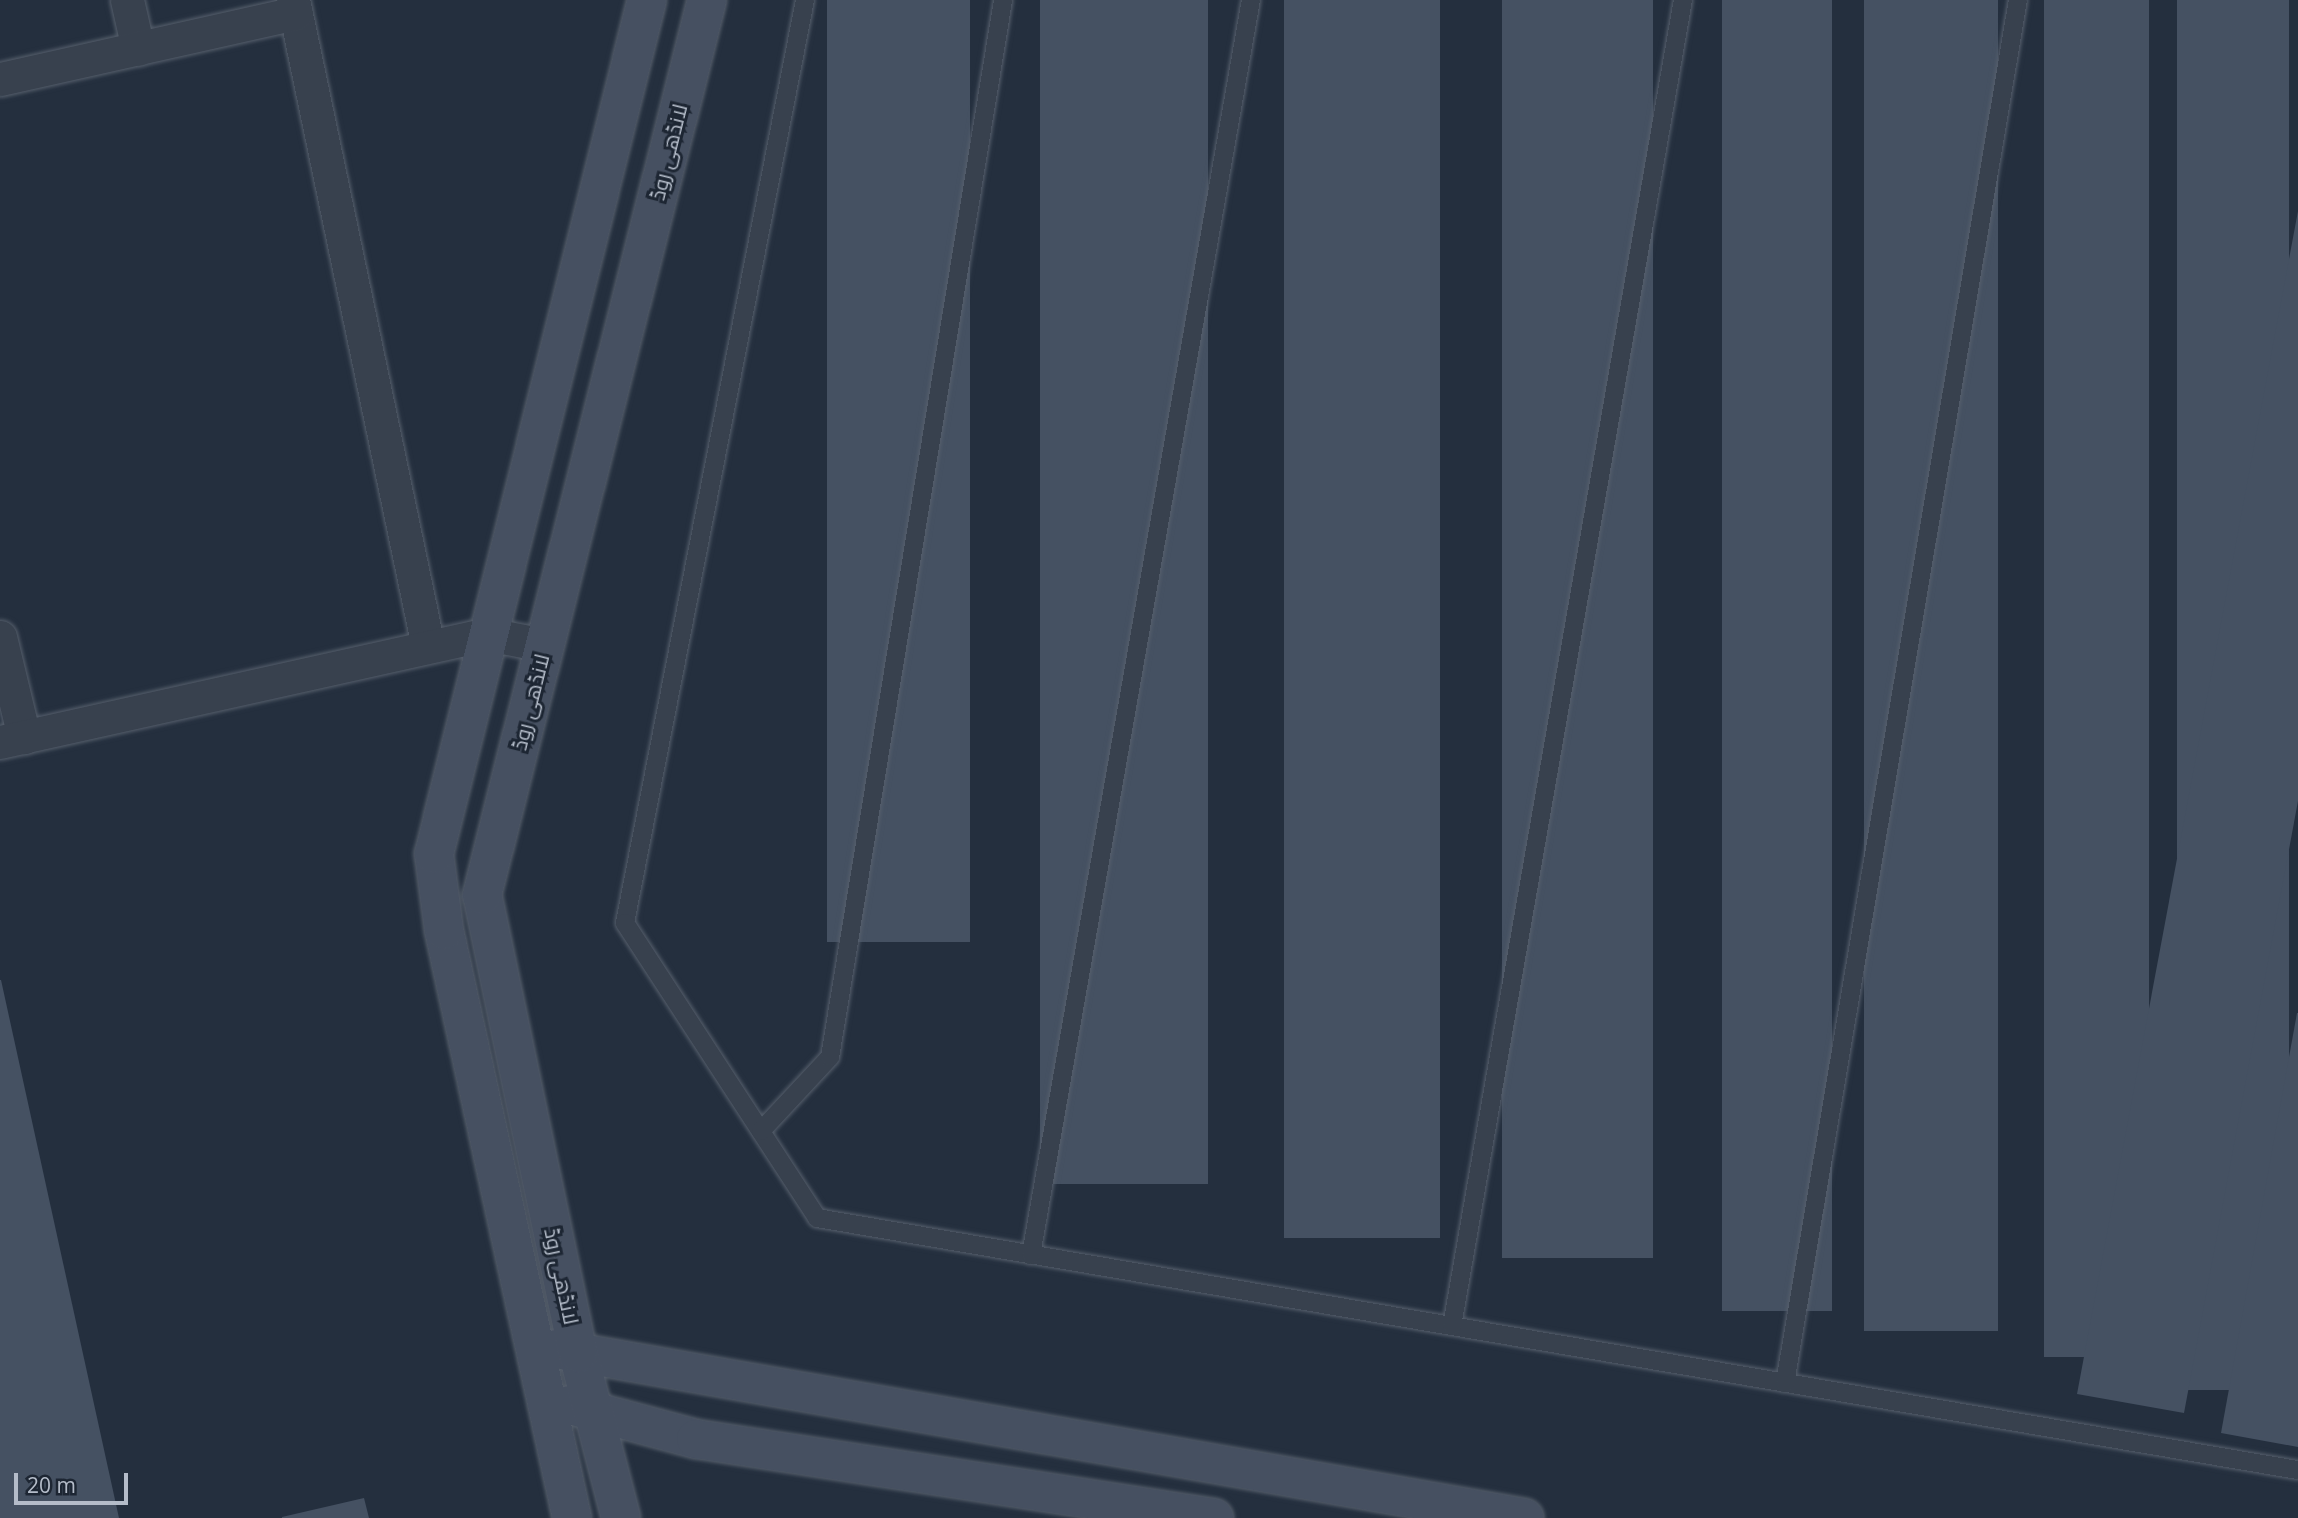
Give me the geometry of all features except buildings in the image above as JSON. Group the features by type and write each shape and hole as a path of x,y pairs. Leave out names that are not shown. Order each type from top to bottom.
{"main road":[{"name":"لانڈھی روڈ","path":"572,1518 444,930 434,854 647,0"},
{"name":"لانڈھی روڈ","path":"621,1518 578,1353 482,895 707,0"},
{"path":"534,1346 769,1390 1524,1518"},
{"path":"547,1402 592,1408 696,1439 1214,1518"}],"street":[{"path":"127,0 138,49"},
{"path":"0,79 138,49 295,6 428,646"},
{"path":"0,637 12,739 487,634 544,645"}],"lane":[{"path":"805,0 625,923 817,1218 2298,1470"},
{"path":"761,1131 831,1057 1003,0"},
{"path":"1031,1255 1251,0"},
{"path":"1452,1326 1683,0"},
{"path":"1785,1383 2018,0"}]}
